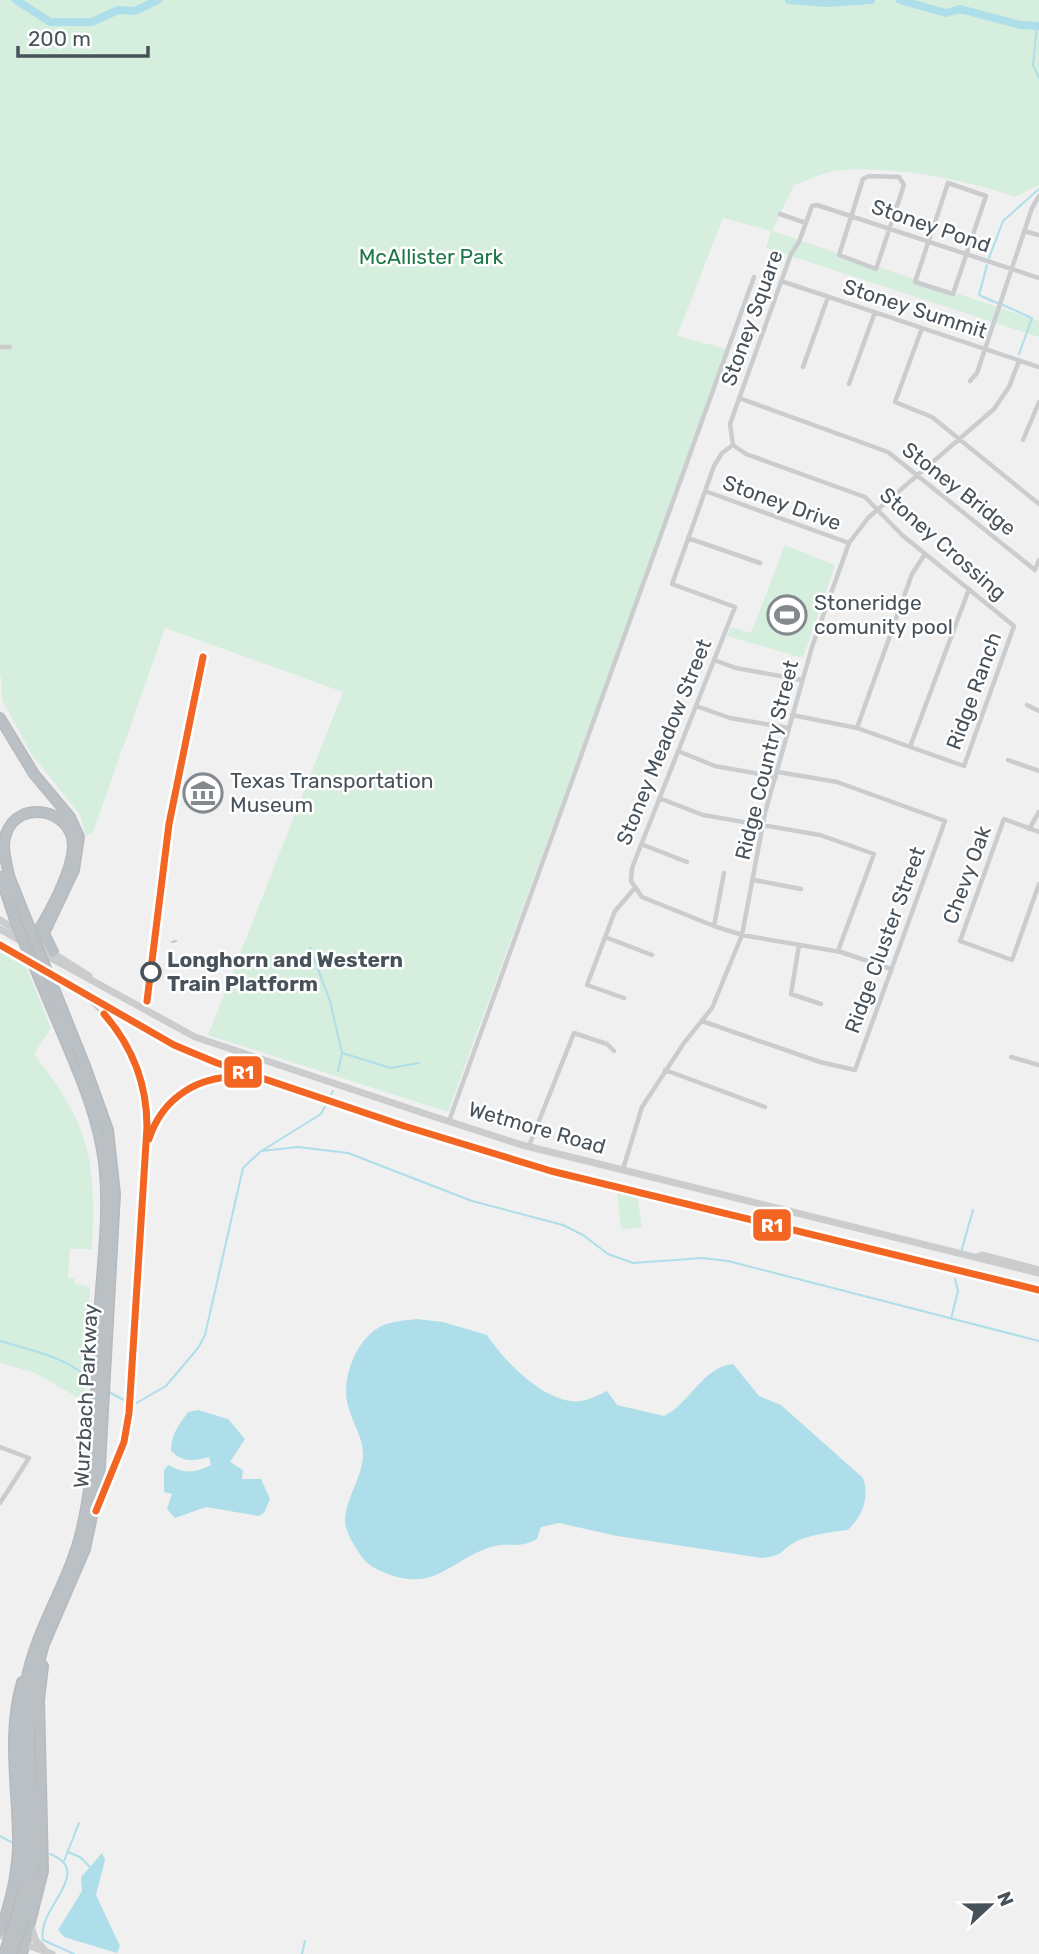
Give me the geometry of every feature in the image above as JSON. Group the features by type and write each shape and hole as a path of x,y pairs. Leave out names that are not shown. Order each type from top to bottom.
{"highway":[{"path":"0,718 34,774 70,817 79,837 74,870 36,943"},
{"path":"4,875 4,843 7,830 15,821 26,814 42,811 62,820 71,837 73,850 36,943"},
{"name":"Wurzbach Parkway","path":"0,845 4,875 16,923 90,1101 106,1178 101,1366"},
{"name":"Wurzbach Parkway","path":"4,875 85,1066 104,1117 114,1167 101,1366 86,1511 76,1550 51,1616 32,1654 22,1720 28,1862 23,1922 4,1954"},
{"path":"18,932 28,932 43,924"},
{"path":"36,943 53,952"},
{"name":"Wurzbach Parkway","path":"11,1954 23,1922 32,1882 35,1841 29,1742 30,1701 40,1656 50,1630 51,1616"},
{"path":"0,1934 18,1851 13,1771 14,1712 32,1654"},
{"path":"3,1917 13,1930 23,1932 23,1922"},
{"path":"23,1922 24,1951"}],"main road":[{"name":"Wetmore Road","path":"0,920 103,987 195,1037 529,1146 1039,1271"},
{"name":"Wetmore Road","path":"0,929 36,943"},
{"name":"Wetmore Road","path":"53,952 103,987"},
{"path":"23,1922 36,1941 49,1953"},
{"path":"0,1934 24,1951"},
{"path":"0,1944 24,1951 49,1953"}],"street":[{"path":"865,177 902,179 904,185 890,228 876,269 839,255 865,177"},
{"path":"948,183 986,196 966,254 953,295 915,282 948,183"},
{"path":"970,381 975,377 1024,231 1039,196"},
{"name":"Stoney Pond","path":"814,205 1039,278"},
{"name":"Stoney Square","path":"733,445 729,429 739,398 791,253 814,205"},
{"path":"780,214 806,223"},
{"path":"1024,231 1039,235"},
{"path":"449,1121 754,277"},
{"name":"Stoney Summit","path":"781,281 1039,367"},
{"path":"803,367 828,297"},
{"path":"849,384 875,312"},
{"path":"922,328 895,402 932,417 1039,504"},
{"path":"0,347 10,347"},
{"name":"Ridge Country Street","path":"623,1169 638,1115 665,1070 723,988 742,934 763,825 792,715 849,543 878,510 1000,401 1020,360"},
{"name":"Stoney Bridge","path":"739,398 888,452 1035,570 1039,560"},
{"path":"1023,440 1039,402"},
{"path":"733,445 717,461 688,538 760,563"},
{"name":"Stoney Crossing","path":"733,445 746,454 860,494 925,554 1014,626"},
{"name":"Stoney Drive","path":"705,491 849,543"},
{"name":"Stoney Meadow Street","path":"634,889 631,870 735,607 672,584 688,538"},
{"path":"857,728 912,574 925,554"},
{"path":"792,715 857,728 910,747 969,589"},
{"name":"Ridge Ranch","path":"910,747 964,766 1014,626"},
{"path":"714,660 736,668 802,680"},
{"path":"1027,705 1039,711"},
{"path":"696,706 730,718 789,728"},
{"path":"678,751 715,766 777,774"},
{"path":"1008,760 1039,771"},
{"name":"Ridge Cluster Street","path":"702,1021 820,1062 855,1070 945,821 837,782 777,774"},
{"path":"659,798 704,815 827,837 874,854 838,951"},
{"path":"1039,812 1029,829 1039,832"},
{"name":"Chevy Oak","path":"1029,829 1004,819 960,941 1012,960 1039,884"},
{"path":"641,844 687,862"},
{"path":"714,926 724,873"},
{"path":"754,880 801,889"},
{"path":"624,998 586,985 620,903 634,889 649,900 714,926 742,934 838,951 891,969"},
{"path":"605,937 652,955"},
{"path":"799,945 790,994 821,1004"},
{"path":"529,1146 574,1033 607,1045 614,1051"},
{"path":"1011,1057 1039,1065"},
{"path":"665,1070 765,1107"},
{"path":"0,1447 29,1458 0,1503"}],"green space":[{"name":"McAllister Park","path":"0,0 1039,0 1039,185 1015,197 973,184 926,175 879,170 835,171 794,185 772,231 1039,321 1039,337 766,248 771,231 723,218 677,336 727,349 448,1112 208,1035 343,692 165,628 93,832 86,836 80,815 32,755 3,702 0,674"},
{"path":"785,545 835,565 803,658 727,636 731,627 751,633"},
{"path":"0,949 25,964 51,1028 34,1054 68,1103 86,1145 93,1191 92,1249 70,1249 68,1277 75,1279 75,1284 90,1287 84,1401 33,1372 0,1363"},
{"path":"617,1191 637,1195 642,1228 621,1229"}],"water":[{"path":"416,1319 443,1322 487,1335 515,1369 555,1396 569,1401 582,1401 607,1391 617,1405 664,1416 682,1403 705,1378 722,1367 733,1364 759,1396 781,1405 863,1478 866,1493 861,1513 848,1530 803,1539 791,1544 779,1554 762,1558 617,1536 559,1523 541,1527 537,1539 530,1542 491,1547 431,1577 405,1579 380,1571 362,1557 345,1523 346,1510 363,1457 360,1438 348,1406 346,1386 355,1354 375,1330 395,1322"},
{"path":"198,1410 228,1419 245,1439 230,1462 243,1470 242,1479 261,1479 270,1499 264,1513 259,1516 206,1507 175,1518 167,1509 172,1494 164,1492 164,1470 168,1465 190,1471 211,1465 209,1457 189,1460 180,1458 171,1451 174,1435 182,1421 188,1412"},
{"path":"102,1853 105,1860 96,1895 120,1946 117,1953 64,1937 58,1930 82,1891 81,1877"}],"waterway":[{"path":"16,0 50,22 92,22 118,10 135,11 158,0"},
{"path":"789,0 827,3 871,0"},
{"path":"900,0 946,13 960,9 1020,25 1039,26"},
{"path":"1037,26 1033,65 1039,78"},
{"path":"989,258 1003,221 1039,189"},
{"path":"987,265 979,295 997,303"},
{"path":"1003,305 1032,318 1019,354"},
{"path":"310,948 330,1001 342,1053 338,1071"},
{"path":"342,1053 391,1068 419,1063"},
{"path":"263,1150 321,1114 333,1091"},
{"path":"109,1392 133,1405 166,1386 198,1348 205,1335 243,1168 261,1151 298,1147 348,1153 472,1201 563,1225 583,1235 608,1254 633,1263 703,1258 728,1261 1039,1341"},
{"path":"961,1252 973,1210"},
{"path":"951,1319 958,1291 955,1279"},
{"path":"0,1341 60,1360 92,1382"},
{"path":"64,1861 79,1823"},
{"path":"0,1836 11,1842"},
{"path":"68,1852 80,1857 89,1866"},
{"path":"50,1854 63,1862 67,1871 66,1881 43,1928 43,1940 74,1954"},
{"path":"302,1954 305,1941"}],"railway":[{"path":"147,1001 169,824 203,657"},
{"path":"172,942 176,941"},
{"path":"71,988 100,1012 123,1040 138,1072 147,1109 129,1413 124,1442 96,1511"},
{"path":"149,1139 162,1111 178,1093 198,1082 244,1080 318,1097"}],"transit line":[{"name":"R1","path":"147,1001 169,824 203,657"},
{"name":"R1","path":"0,945 174,1045 217,1063 404,1126 551,1171 1039,1290"},
{"name":"R1","path":"96,1511 124,1442 129,1413 147,1127 144,1095 136,1066 123,1039 104,1014"},
{"name":"R1","path":"149,1139 164,1111 185,1091 212,1080 243,1077"}],"place":[{"name":"Stoneridge comunity pool","path":"787,615"},
{"name":"Texas Transportation Museum","path":"203,793"},
{"name":"Longhorn and Western Train Platform","path":"151,972"}]}
